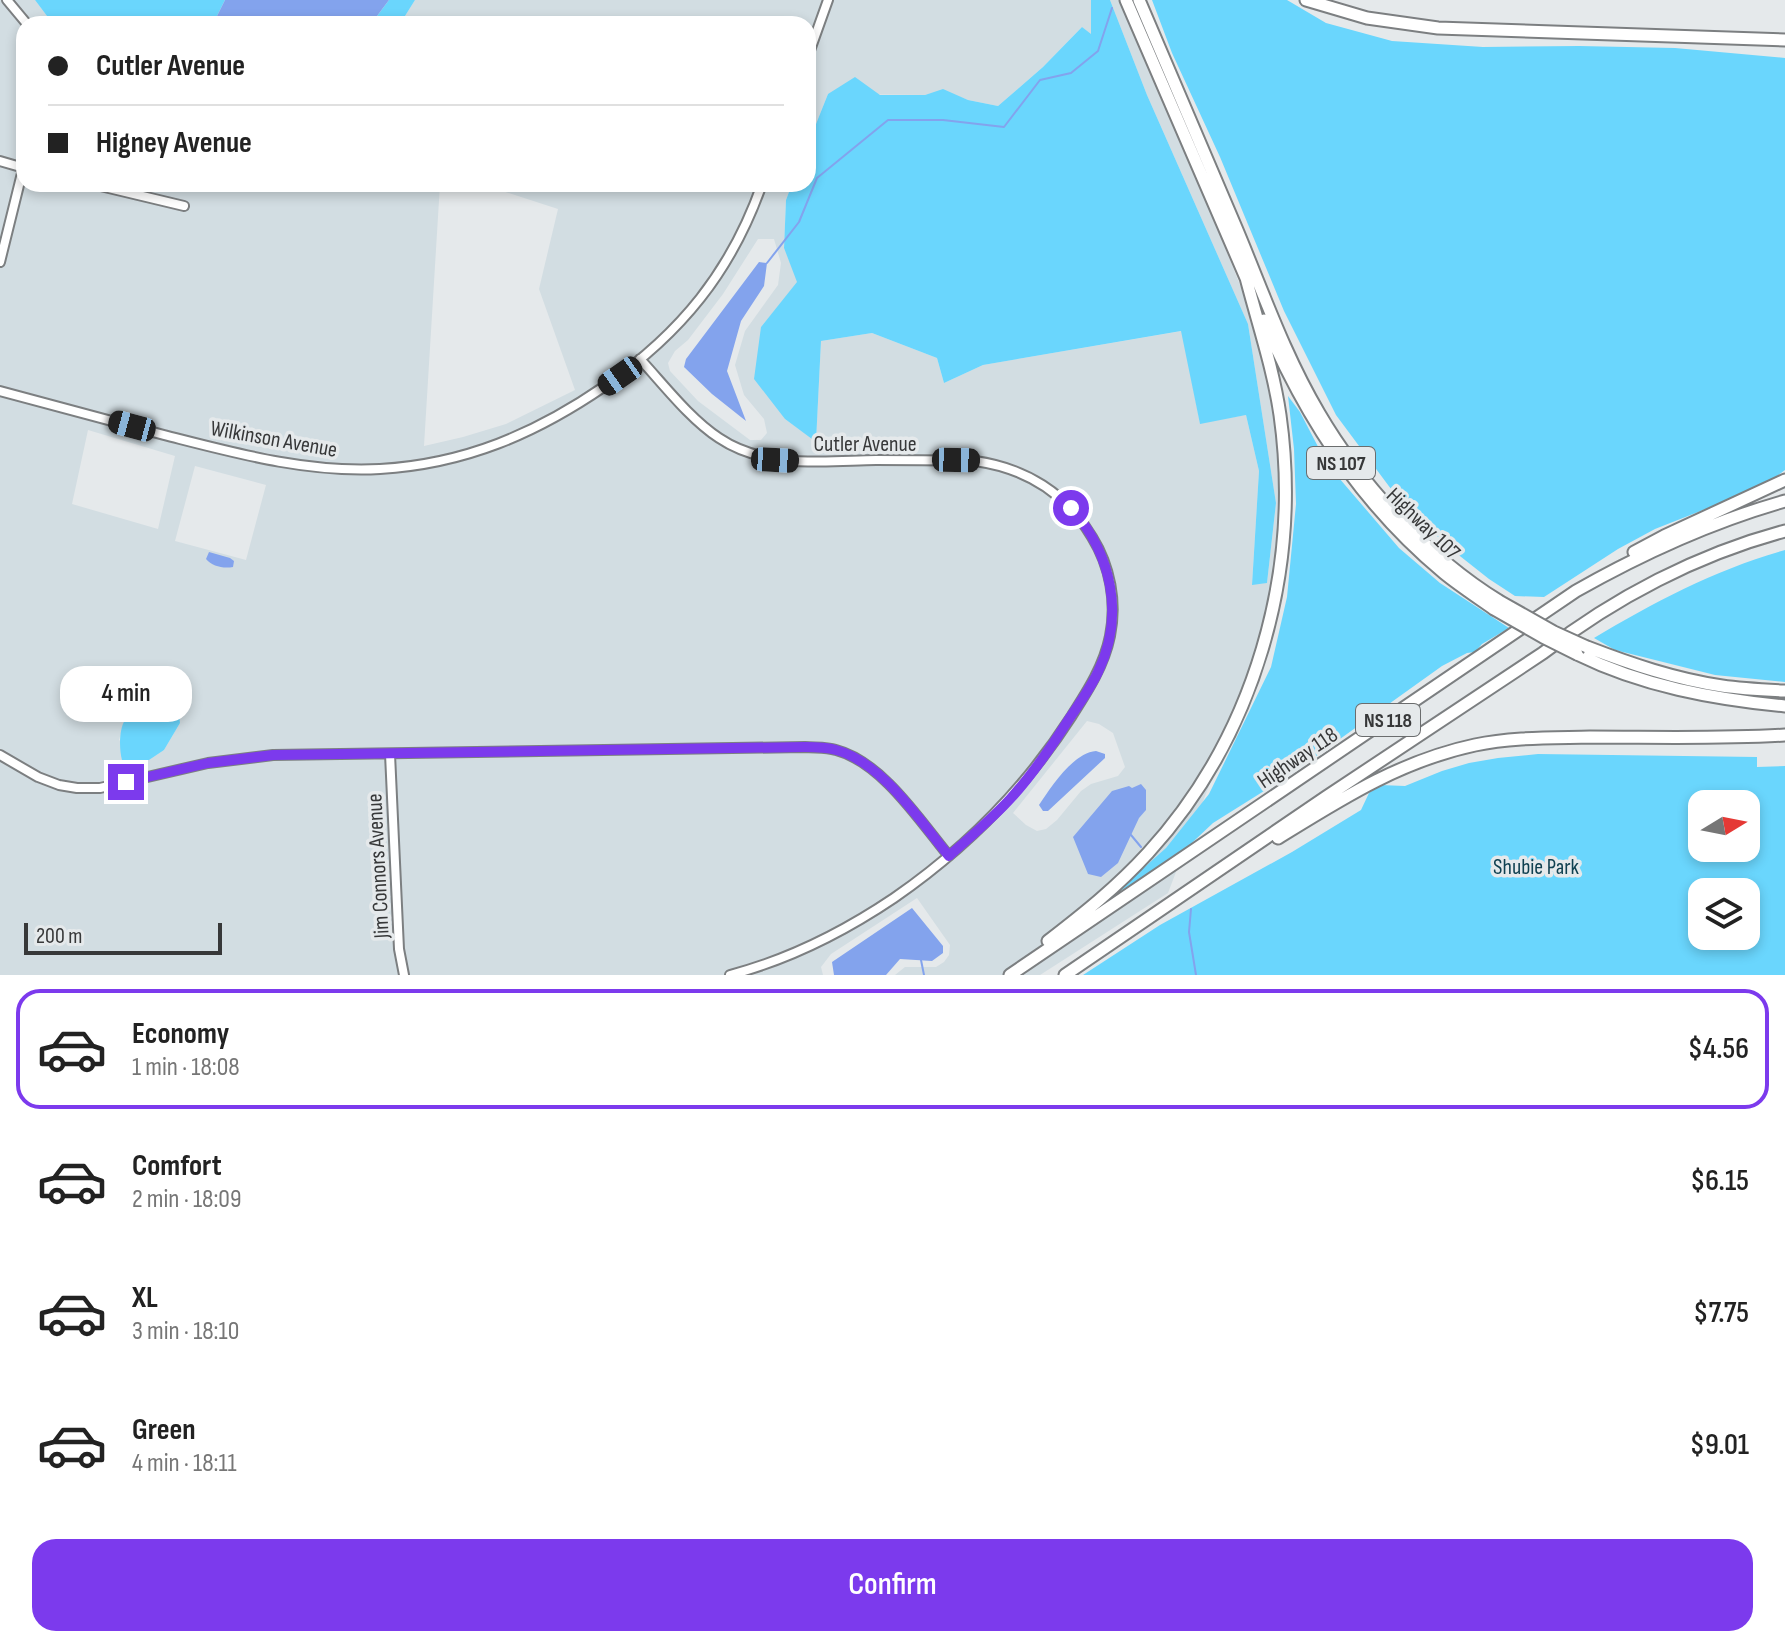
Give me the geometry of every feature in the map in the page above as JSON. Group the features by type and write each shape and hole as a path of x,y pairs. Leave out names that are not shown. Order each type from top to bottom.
{"highway":[{"name":"Highway 107","path":"1126,0 1292,383 1334,454 1385,517 1415,546 1445,573 1497,605"},
{"path":"1139,0 1281,339 1320,415 1369,484 1427,545 1497,605 1554,632 1626,675 1711,697 1785,706"},
{"path":"1306,0 1367,18 1419,26 1785,40"},
{"path":"1003,975 1092,908 1149,852 1175,821 1222,748 1259,662 1277,583 1286,487 1277,401 1245,274"},
{"path":"1576,591 1588,579 1664,536 1785,480"},
{"name":"Highway 118","path":"1010,975 1576,591 1631,561 1699,530 1785,501"},
{"name":"NS 118","path":"1065,975 1574,630 1626,598 1715,554 1785,531"},
{"path":"1582,650 1722,686 1785,691"},
{"path":"1171,903 1386,774 1474,745 1506,740 1785,735"}],"street":[{"path":"7,0 20,16"},
{"path":"816,34 828,0"},
{"path":"0,262 18,192"},
{"path":"125,192 184,206"},
{"name":"Wilkinson Avenue","path":"0,391 256,458 319,467 382,469 457,456 530,432 568,411 640,359 674,329 719,274 750,218 759,192"},
{"name":"Cutler Avenue","path":"640,359 695,418 718,438 743,451 775,460 794,461 937,460 992,463 1021,472 1057,494 1081,519 1095,540 1113,599 1110,637 1099,670 1054,743 1011,798 949,856 893,899 852,924 778,959 730,975"},
{"path":"0,755 59,785 100,788 208,763 243,757 297,754 830,748 853,756 887,781 949,856"},
{"name":"Jim Connors Avenue","path":"390,754 398,933 404,975"}],"shaded area":[{"path":"0,0 35,0 47,16 16,16 16,192 440,192 424,446 506,424 575,390 539,289 558,209 506,192 789,192 784,248 798,282 761,327 785,419 816,441 821,341 872,333 937,358 944,383 983,365 1182,331 1200,423 1246,415 1259,471 1252,584 1267,583 1276,503 1248,324 1147,95 1110,0 1126,0 1274,370 1286,552 1241,702 1168,893 1040,975 895,975 905,967 936,967 949,955 950,945 917,898 831,954 821,967 823,975 0,975","holes":["758,239 774,239 781,263 778,285 745,331 735,365 744,395 764,419 767,433 761,440 750,440 698,401 670,371 668,363 723,294","88,430 175,456 158,529 72,504","195,466 266,485 246,560 175,541","154,685 166,688 179,714 180,723 164,750 149,760 119,740 126,718 136,711","1087,721 1113,733 1125,767 1118,776 1091,784 1081,791 1046,829 1037,831 1013,813"]},
{"path":"225,0 389,0 377,16 217,16"},
{"path":"415,0 1091,0 1091,35 1082,27 1043,67 998,106 968,100 943,90 925,95 828,94 816,124 816,16 405,16"},
{"path":"759,262 767,263 764,286 741,321 727,371 746,421 684,367 686,359"},
{"path":"209,552 230,558 234,561 233,567 211,563 206,559"},
{"path":"1096,751 1105,754 1105,758 1048,811 1043,811 1039,805 1063,772 1079,758"},
{"path":"1141,784 1146,790 1146,810 1139,818 1118,863 1101,877 1088,874 1073,837 1112,791"},
{"path":"912,908 943,946 943,953 932,961 900,959 886,975 834,975 832,962"}],"green space":[{"path":"35,0 225,0 217,16 47,16"},
{"path":"389,0 415,0 405,16 377,16"},
{"path":"1091,0 1110,0 1147,95 1248,324 1276,503 1267,583 1252,585 1259,471 1246,415 1200,424 1181,331 983,365 944,383 937,358 872,333 821,341 816,442 785,419 754,379 761,327 797,282 784,248 786,200 789,192 816,192 816,124 828,94 855,77 880,95 925,95 943,89 968,100 998,106 1043,67 1082,27 1091,34"},
{"path":"1152,0 1287,0 1326,23 1392,41 1483,47 1675,48 1785,58 1785,470 1731,499 1655,529 1544,597 1515,596 1489,579 1446,545 1391,489 1336,415 1284,311"},
{"path":"1288,396 1300,412 1327,464 1399,548 1440,583 1509,628 1482,644 1475,652 1442,666 1291,774 1213,823 1178,856 1112,896 1166,848 1209,794 1271,667 1287,597 1296,504"},
{"path":"1785,550 1785,682 1715,675 1615,650 1594,638 1686,588"},
{"path":"154,685 167,688 180,723 164,750 149,760 122,760 120,739 123,724 136,711 139,694"},
{"name":"Shubie Park","path":"1538,754 1757,757 1757,767 1785,766 1785,975 1083,975 1160,925 1361,810 1369,793 1380,785 1405,786 1469,763"}],"waterway":[{"path":"816,180 888,120 943,120 1004,127 1040,80 1071,73 1098,51 1112,8"},
{"path":"767,263 799,222 811,192"},
{"path":"1131,835 1141,847"},
{"path":"1191,909 1189,932 1196,975"},
{"path":"921,960 924,975"}],"route":[{"path":"126,782 243,757 307,753 830,748 864,762 887,781 949,856 1011,798 1054,743 1099,670 1113,617 1110,581 1095,540 1071,508"}]}
